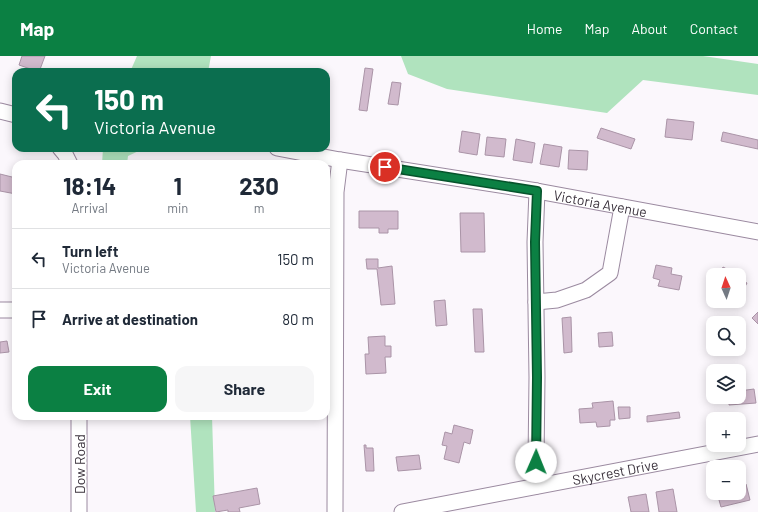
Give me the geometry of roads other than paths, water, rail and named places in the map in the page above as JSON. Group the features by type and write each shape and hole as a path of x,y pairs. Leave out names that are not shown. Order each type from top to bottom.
{"street":[{"path":"0,111 12,114"},
{"name":"Victoria Avenue","path":"298,152 537,191 758,232"},
{"path":"335,512 331,398 336,192 340,160"},
{"path":"537,191 535,242 537,486"},
{"path":"536,302 557,300 586,290 610,273 622,207"},
{"path":"0,310 12,310"},
{"name":"Dow Road","path":"79,420 79,512"},
{"name":"Skycrest Drive","path":"402,512 758,444"}]}
